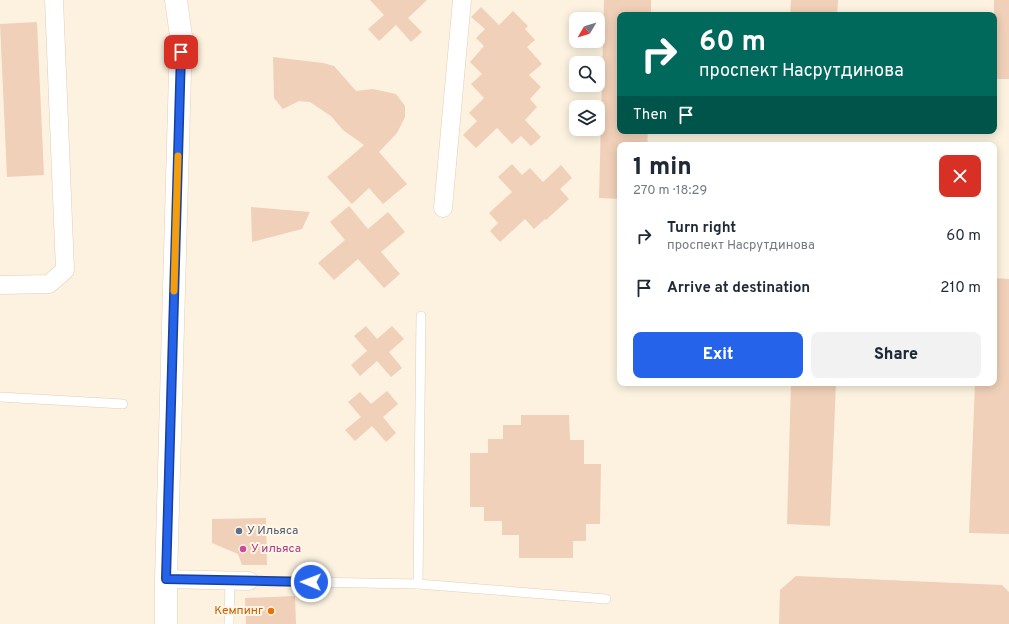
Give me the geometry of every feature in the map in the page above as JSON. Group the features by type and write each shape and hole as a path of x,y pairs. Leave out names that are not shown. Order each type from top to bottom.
{"main road":[{"path":"166,624 181,36 176,0"}],"street":[{"path":"0,285 49,284 65,270 54,0"},
{"path":"443,208 462,0"},
{"path":"166,579 249,581"}],"lane":[{"path":"418,584 422,316"},
{"path":"0,397 123,404"},
{"path":"229,624 230,581"},
{"path":"249,581 418,584 606,599"}],"building":[{"path":"370,0 427,0 408,18 422,32 411,42 396,25 379,41 368,29 384,15"},
{"path":"604,0 651,0 651,12 617,12 617,134 648,134 647,142 617,142 617,199 599,198 601,136 605,136 605,100 601,100 602,92 605,92 605,56 603,56 603,48 605,48"},
{"path":"791,0 838,0 837,12 790,12"},
{"path":"994,0 1009,0 1009,79 997,79 997,12 994,12"},
{"path":"481,7 499,25 513,11 528,26 525,29 535,40 527,47 542,64 529,75 541,87 530,99 537,107 525,120 541,137 531,146 521,136 512,144 497,128 476,148 463,135 477,121 469,113 484,98 471,84 482,74 470,62 484,46 476,38 485,29 471,17"},
{"path":"37,22 44,175 7,177 0,24"},
{"path":"273,57 323,63 334,66 356,91 373,89 396,94 405,106 405,117 397,133 379,152 407,184 383,204 369,188 352,204 327,177 364,145 343,130 331,116 310,102 299,101 283,109 274,98"},
{"path":"512,164 522,175 530,168 543,182 561,165 572,178 560,189 569,199 534,229 525,219 500,242 490,231 498,223 489,213 512,192 498,177"},
{"path":"349,206 368,229 388,212 405,232 381,252 400,274 384,288 358,259 334,280 318,263 345,240 330,222"},
{"path":"251,207 310,212 302,229 252,242"},
{"path":"997,278 1009,279 1009,534 969,533 975,386 997,386"},
{"path":"366,326 377,339 392,326 404,339 389,352 402,368 391,377 377,361 360,376 351,365 367,351 354,336"},
{"path":"791,386 836,386 830,526 787,524"},
{"path":"387,391 398,404 383,417 396,433 386,442 372,426 355,441 345,430 361,417 348,402 360,392 371,404"},
{"path":"521,415 569,415 570,440 584,440 584,464 601,464 600,524 586,524 586,541 573,541 573,558 519,558 519,535 502,535 502,521 484,521 484,507 470,507 470,453 488,453 488,439 503,439 503,425 521,425"},
{"name":"У Ильяса","path":"266,518 267,565 242,565 238,554 212,543 212,519"},
{"path":"796,576 1002,585 1009,592 1009,624 779,624 780,590"},
{"name":"Кемпинг","path":"295,596 296,624 246,624 245,598"}],"slow traffic":[{"path":"174,291 178,156"}],"place":[{"name":"У Ильяса","path":"239,531"},
{"name":"У ильяса","path":"243,549"},
{"name":"Кемпинг","path":"271,611"}],"route":[{"path":"181,52 166,579 311,582"}]}
